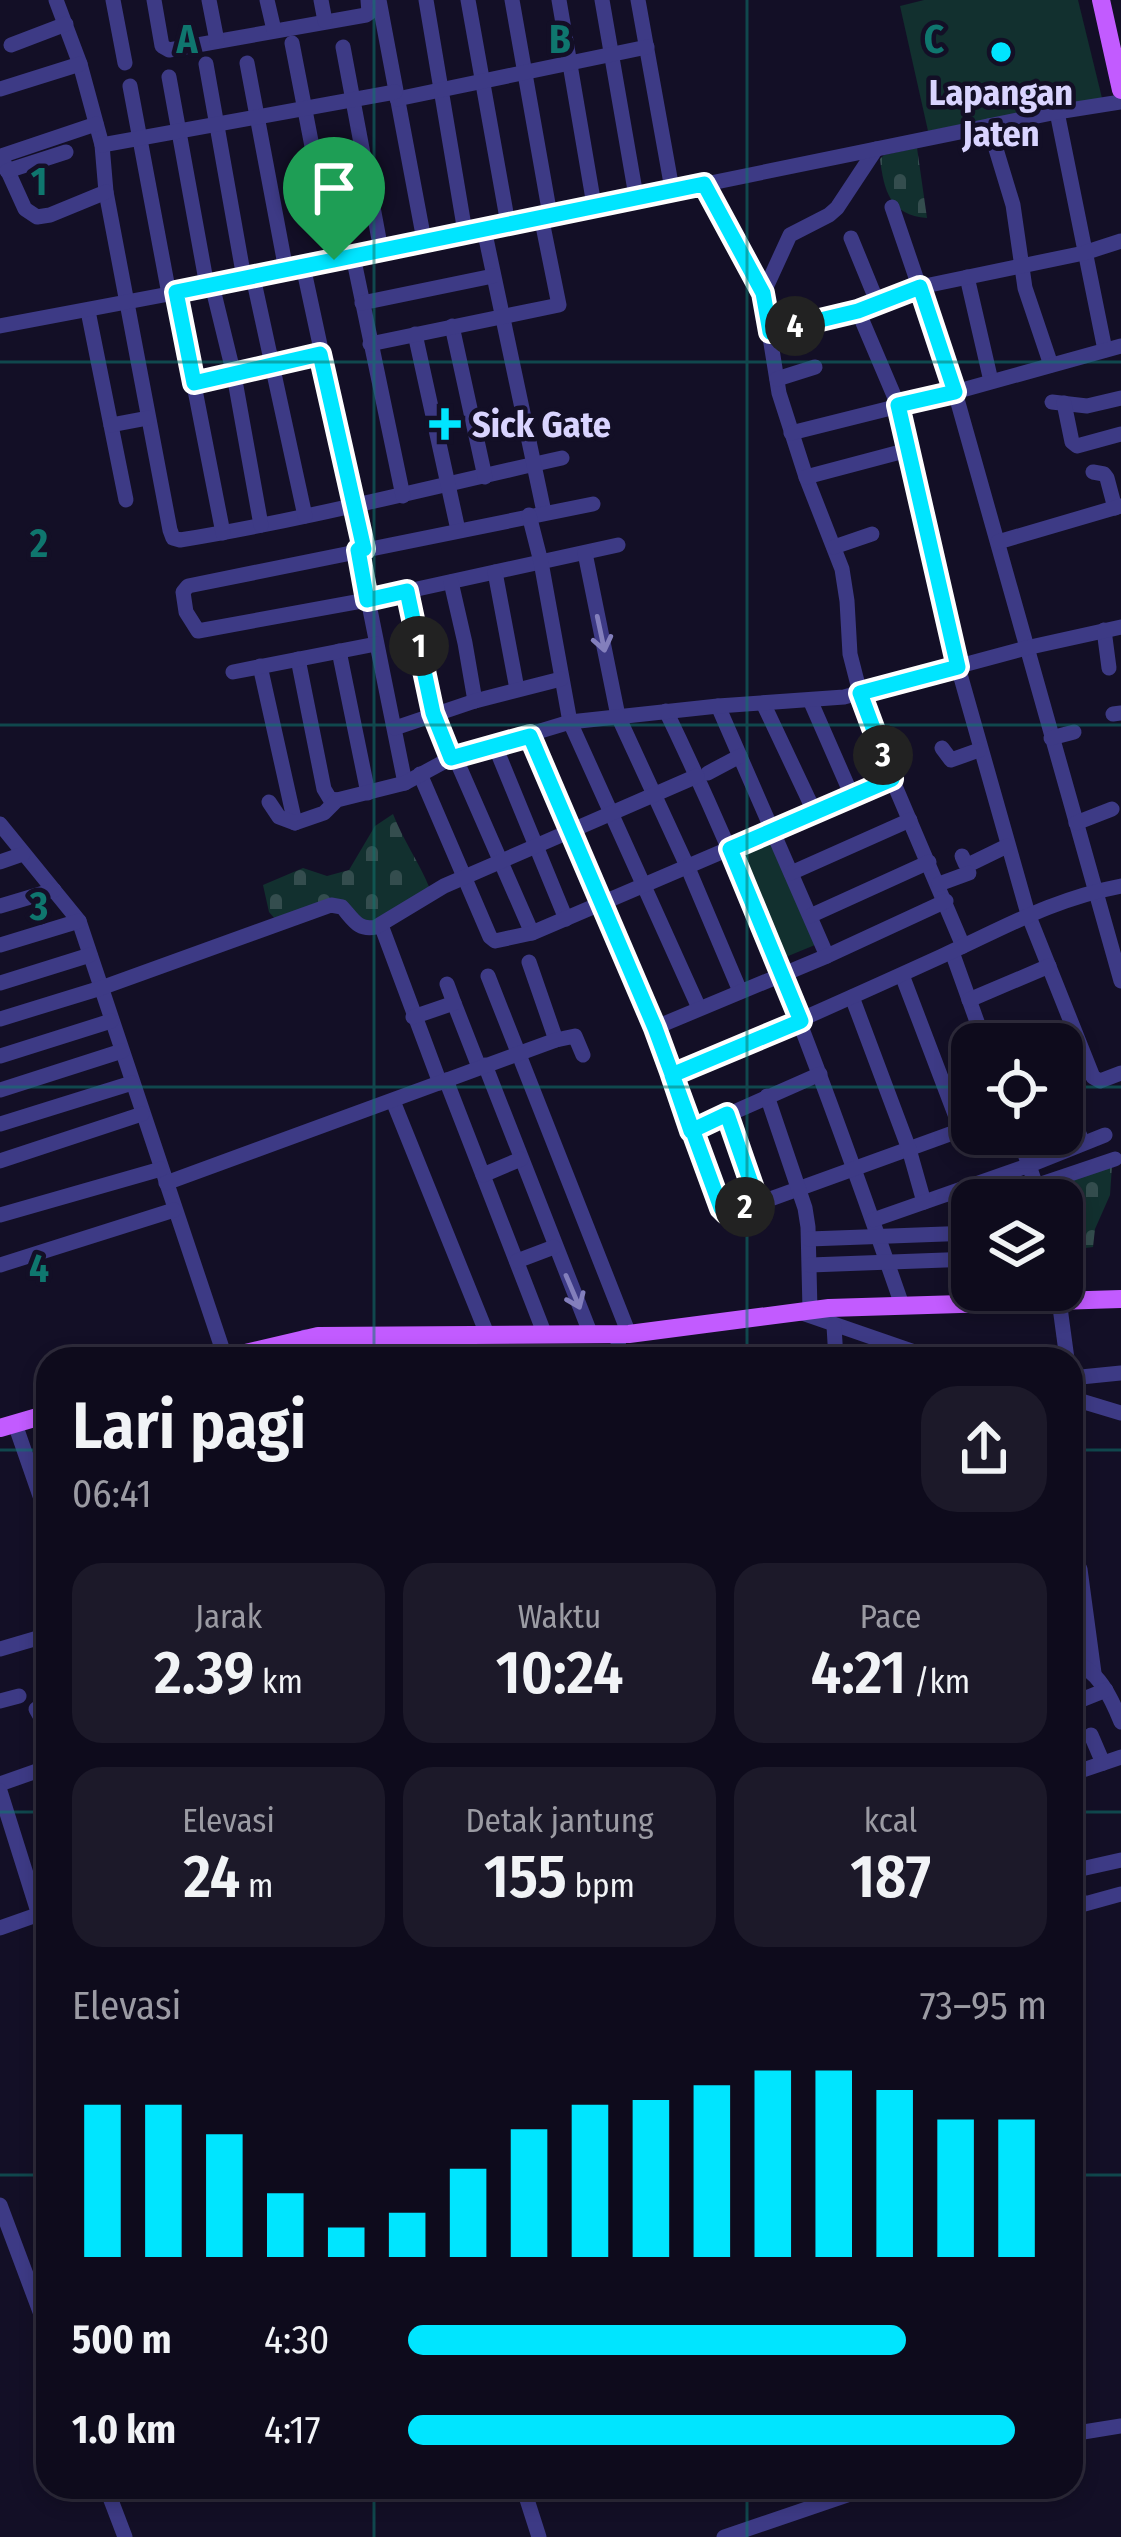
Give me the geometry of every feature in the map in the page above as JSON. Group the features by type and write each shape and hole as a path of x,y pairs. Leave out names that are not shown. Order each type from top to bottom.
{"main road":[{"path":"1101,0 1121,90"},
{"path":"1112,0 1121,38"},
{"path":"1083,1297 1121,1299"},
{"path":"278,1347 305,1337 622,1334 804,1311 951,1302"},
{"path":"4,1425 36,1417"}],"street":[{"path":"56,0 102,145 125,303 171,535 180,540 224,533 562,458"},
{"path":"112,0 128,62"},
{"path":"154,0 165,49 369,13 368,0"},
{"path":"209,0 217,41"},
{"path":"267,0 274,30"},
{"path":"321,0 325,21"},
{"path":"379,0 424,240"},
{"path":"425,0 465,232"},
{"path":"468,0 508,224"},
{"path":"370,344 559,305 512,0"},
{"path":"559,0 594,205"},
{"path":"602,0 636,196"},
{"path":"638,0 672,189"},
{"path":"11,44 66,24"},
{"path":"292,43 334,260"},
{"path":"343,47 381,250"},
{"path":"102,145 353,99 442,90 647,47"},
{"path":"247,63 256,117 355,506 367,600 395,728 413,778 492,940 532,933 892,779"},
{"path":"0,89 80,64"},
{"path":"206,64 249,278 274,366 305,516"},
{"path":"169,77 210,285 234,375 261,525"},
{"path":"130,86 224,533"},
{"path":"0,326 1121,102"},
{"path":"791,433 1113,348 1084,253 1057,112"},
{"path":"3,160 96,124"},
{"path":"989,126 1013,206 1025,288 1051,365"},
{"path":"763,293 790,235 837,208 875,149"},
{"path":"3,160 66,152"},
{"path":"3,160 25,209 38,217 106,192"},
{"path":"704,184 763,293 791,433 846,586 850,654 860,693 942,893 977,1023"},
{"path":"892,207 955,392 1120,972"},
{"path":"484,229 534,464 541,562 571,722 698,1008"},
{"path":"851,238 878,304"},
{"path":"770,332 858,311 920,287 1121,241"},
{"path":"353,256 403,496"},
{"path":"362,303 493,276"},
{"path":"967,277 992,381"},
{"path":"88,310 126,500"},
{"path":"858,311 898,405 979,750 1028,914 1093,1077 1100,1081 1121,1073"},
{"path":"452,326 485,477"},
{"path":"415,334 458,530"},
{"path":"194,383 320,354"},
{"path":"777,380 815,368"},
{"path":"1121,398 1087,406 1058,402 1077,446 1121,434"},
{"path":"111,425 148,418"},
{"path":"806,477 908,450"},
{"path":"998,542 1118,507 1107,478 1093,472"},
{"path":"593,504 188,586 183,605 198,631 618,545"},
{"path":"834,547 872,534"},
{"path":"584,553 618,716 740,991"},
{"path":"495,572 517,689"},
{"path":"451,582 475,701"},
{"path":"407,591 433,713 532,933"},
{"path":"298,658 324,789 330,799 337,800 413,778 453,757 571,722 844,698 1113,628 1109,668"},
{"path":"233,672 376,644"},
{"path":"339,651 368,793"},
{"path":"260,666 295,823"},
{"path":"395,728 433,713 561,679"},
{"path":"810,700 852,796"},
{"path":"763,703 814,812"},
{"path":"718,706 826,956"},
{"path":"666,711 703,774 783,974 902,1305"},
{"path":"1052,738 1074,732"},
{"path":"530,736 655,1028 726,1213 951,1134"},
{"path":"496,746 566,919"},
{"path":"942,748 954,760 979,750"},
{"path":"0,1019 331,905 342,907 357,926 381,925 444,886 740,756"},
{"path":"269,802 279,817 295,823 324,813 337,800"},
{"path":"1076,823 1112,809"},
{"path":"791,873 910,820"},
{"path":"0,824 79,920 219,1347"},
{"path":"655,1028 826,956 942,893 965,863 1007,845"},
{"path":"0,862 23,854"},
{"path":"810,916 929,862"},
{"path":"672,1075 801,1021 1028,914 1121,886"},
{"path":"0,906 54,890"},
{"path":"0,945 79,920"},
{"path":"381,925 413,1017 483,1174 545,1335"},
{"path":"0,983 90,955"},
{"path":"529,962 556,1040"},
{"path":"969,1000 1049,966"},
{"path":"902,975 951,1092"},
{"path":"488,976 622,1334 622,1347"},
{"path":"447,984 591,1335"},
{"path":"852,997 924,1202"},
{"path":"413,1017 454,1003"},
{"path":"0,1056 111,1021"},
{"path":"0,1215 163,1176 393,1101 556,1040 575,1036 583,1055"},
{"path":"21,1117 5,1088 122,1051"},
{"path":"691,1131 820,1074"},
{"path":"0,1124 133,1083"},
{"path":"767,1096 800,1189 810,1265 804,1311 898,1347"},
{"path":"393,1101 487,1334"},
{"path":"0,1161 142,1114"},
{"path":"727,1114 758,1203"},
{"path":"1083,1143 1105,1135"},
{"path":"1026,1155 1034,1179"},
{"path":"992,1179 1055,1155"},
{"path":"1062,1179 1115,1159"},
{"path":"483,1174 521,1160"},
{"path":"876,1228 951,1193"},
{"path":"0,1265 174,1210"},
{"path":"808,1239 876,1228 951,1232"},
{"path":"517,1262 554,1246"},
{"path":"810,1265 951,1259"},
{"path":"1060,1311 1065,1347"},
{"path":"834,1326 835,1347"},
{"path":"430,1335 436,1347"},
{"path":"305,1337 312,1347"},
{"path":"1083,1377 1121,1373"},
{"path":"1083,1402 1121,1414"},
{"path":"4,1425 36,1493"},
{"path":"1083,1591 1094,1673"},
{"path":"0,1649 36,1641"},
{"path":"1083,1665 1106,1690 1121,1722"},
{"path":"1083,1699 1106,1690"},
{"path":"0,1702 19,1696"},
{"path":"1091,1735 1103,1763"},
{"path":"1083,1770 1121,1757"},
{"path":"36,1772 0,1788 36,1893"},
{"path":"1083,1866 1121,1860"},
{"path":"1083,1904 1121,1894"},
{"path":"0,1928 36,1915"},
{"path":"0,2205 36,2301"},
{"path":"1083,2432 1121,2426"},
{"path":"111,2499 125,2537"},
{"path":"527,2499 539,2537"},
{"path":"724,2537 836,2499"}],"green space":[{"name":"Lapangan Jaten","path":"924,0 1078,0 1102,98 928,131 900,6"},
{"path":"917,148 927,218 905,212 891,199 880,159"},
{"path":"393,814 430,889 368,923 350,909 276,920 269,912 263,885 303,868 327,876 349,870 375,826"},
{"path":"770,838 815,945 781,959 736,852"},
{"path":"1112,1166 1110,1195 1095,1229 1093,1247 1083,1248 1083,1179 1076,1179"}],"place":[{"name":"Lapangan Jaten","path":"1001,52"},
{"name":"Sick Gate","path":"445,424"}],"route":[{"path":"334,260 176,292 194,383 320,354 364,549 358,550 367,600 407,591 433,713 451,758 530,736 655,1028 691,1131 721,1208 726,1213 758,1203 727,1114 691,1131 672,1075 801,1021 730,849 892,779 860,693 958,667 898,405 955,392 920,287 858,311 770,332 763,293 704,184 334,260"}]}
